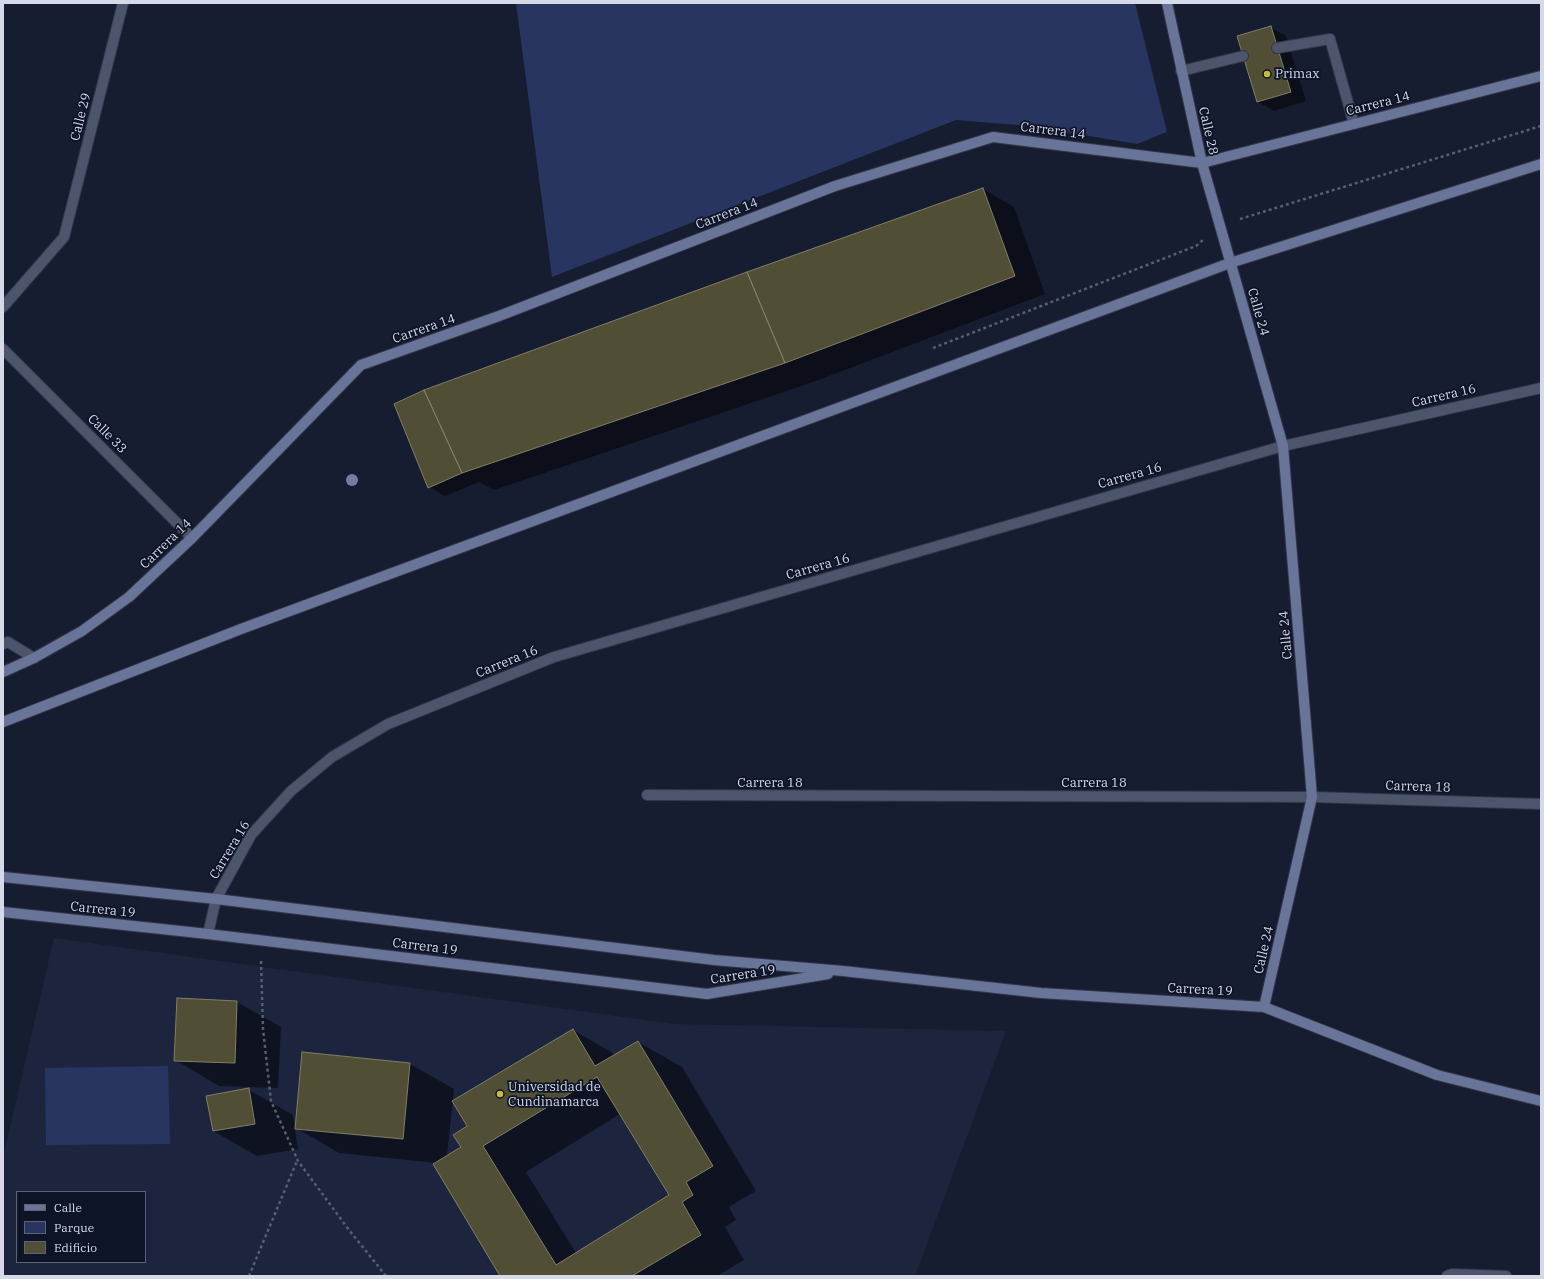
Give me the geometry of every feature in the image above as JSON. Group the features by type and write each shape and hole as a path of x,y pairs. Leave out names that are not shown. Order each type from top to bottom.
{"street":[{"name":"Calle 29","path":"3,307 64,237 123,3"},
{"name":"Calle 28","path":"1167,3 1202,163 1230,263"},
{"path":"1277,48 1330,39 1354,124"},
{"path":"1181,71 1243,56"},
{"name":"Carrera 14","path":"3,672 34,658 82,632 129,597 192,538 361,365 499,316 835,186 993,137 1202,163 1541,76"},
{"path":"3,722 241,629 1230,263 1541,164"},
{"name":"Calle 24","path":"1230,263 1283,446 1312,797 1264,1007"},
{"name":"Calle 33","path":"3,349 192,538"},
{"name":"Carrera 16","path":"208,934 216,899 251,835 291,791 332,757 388,724 554,657 1283,446 1541,388"},
{"path":"3,644 8,642 34,658"},
{"name":"Carrera 18","path":"647,795 1312,797 1541,804"},
{"name":"Carrera 19","path":"3,877 216,899 706,959 843,971 1041,993 1264,1007 1437,1076 1541,1101"},
{"name":"Carrera 19","path":"3,912 208,934 707,994 843,971"},
{"path":"1447,1276 1452,1274 1506,1276"}],"path":[{"path":"263,941 260,967 262,1021 271,1101 298,1161 349,1230 386,1276"},
{"path":"249,1276 298,1161"}],"shaded area":[{"name":"Universidad de Cundinamarca","path":"54,938 673,1024 1006,1031 915,1276 3,1276 3,1158"}],"green space":[{"path":"516,3 1135,3 1167,132 1137,144 1030,126 956,120 552,277"},
{"path":"168,1066 170,1144 46,1145 45,1068"}],"building":[{"name":"Primax","path":"1271,26 1291,92 1257,102 1237,36"},
{"path":"983,188 1015,276 785,363 747,272"},
{"path":"747,272 785,363 462,473 424,390"},
{"path":"424,390 462,473 428,488 394,404"},
{"path":"177,998 237,1001 235,1063 174,1061"},
{"path":"573,1029 595,1066 638,1041 713,1166 686,1182 693,1195 682,1202 701,1235 632,1276 500,1276 433,1164 461,1147 453,1135 467,1126 452,1101","holes":["597,1077 669,1195 556,1265 483,1146"]},
{"path":"302,1052 410,1063 403,1139 295,1129"},
{"path":"249,1088 255,1124 213,1131 206,1096"}],"place":[{"name":"Primax","path":"1267,74"},
{"name":"Universidad de Cundinamarca","path":"500,1094"}]}
